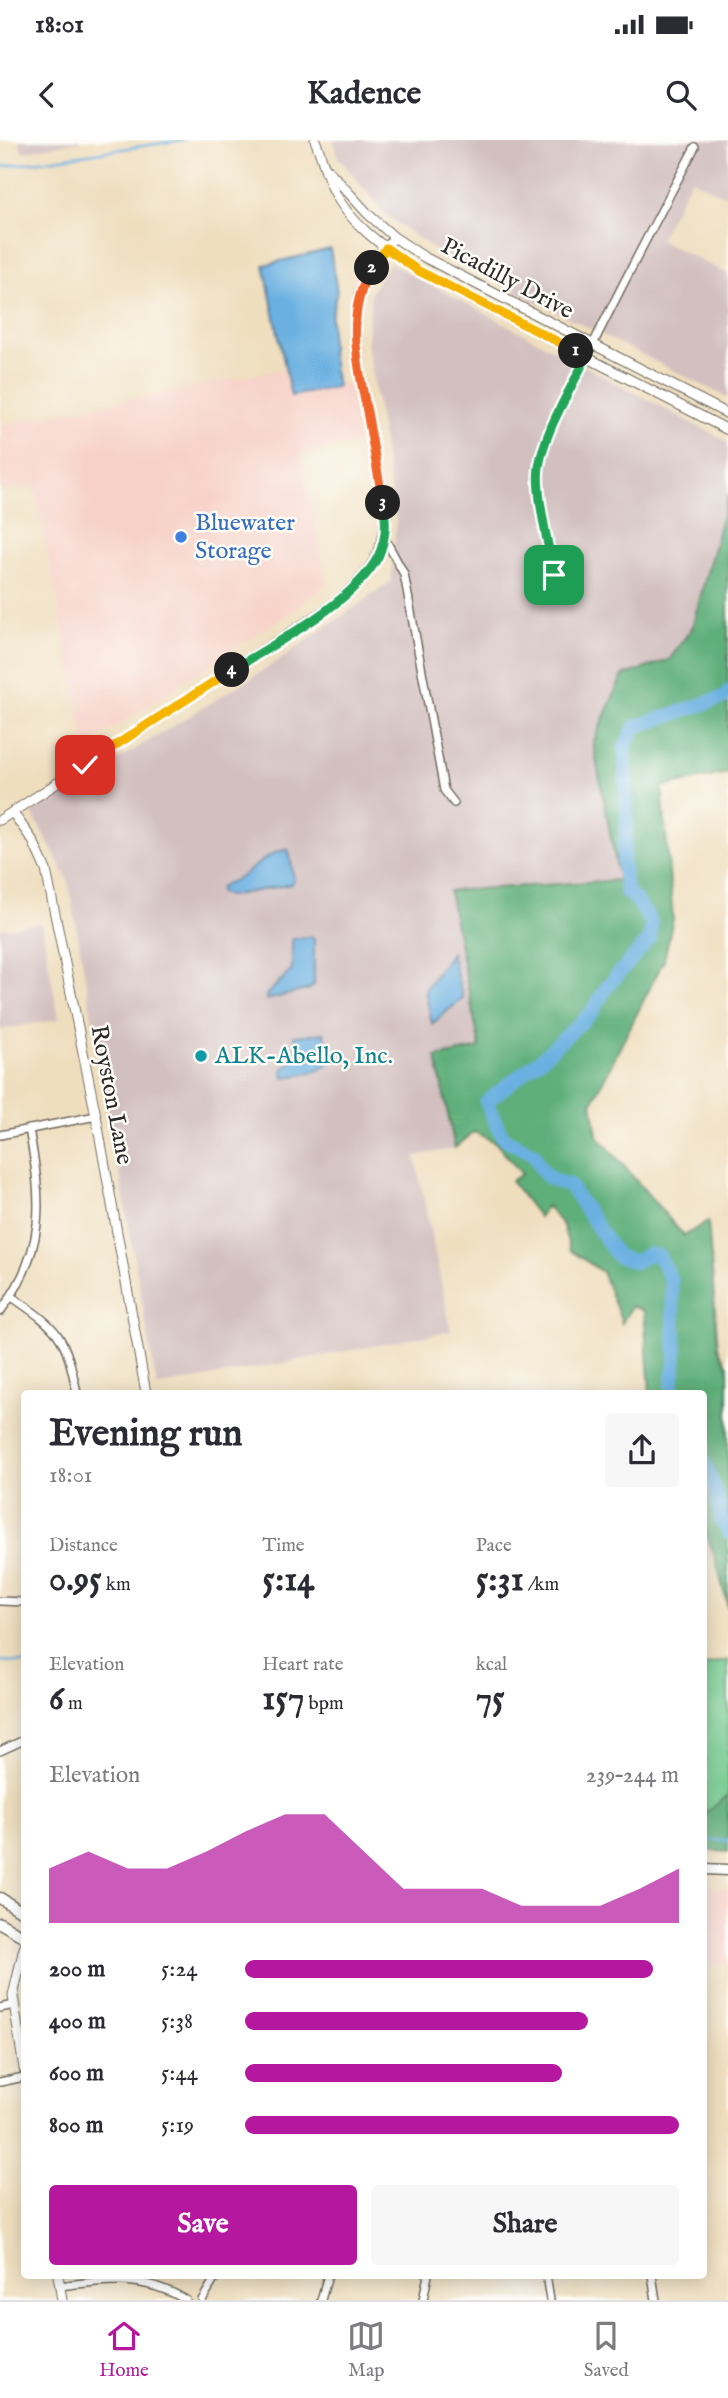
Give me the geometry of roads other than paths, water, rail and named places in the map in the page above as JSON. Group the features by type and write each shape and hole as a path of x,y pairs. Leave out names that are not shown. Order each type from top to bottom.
{"main road":[{"path":"707,1869 728,1870"},
{"path":"0,1898 21,1911"},
{"path":"0,1923 21,1935"}],"street":[{"name":"Picadilly Drive","path":"315,140 334,192 349,215 386,248 417,270 728,429"},
{"path":"554,575 539,488 539,469 552,428 695,147"},
{"name":"Picadilly Drive","path":"327,169 368,214 394,237 425,257 728,414"},
{"path":"0,820 333,605 361,580 378,556 384,537 386,516 357,357 355,330 359,294 368,274 394,237"},
{"path":"384,537 404,575 444,790 454,803"},
{"name":"Royston Lane","path":"13,813 33,841 46,870 96,1116 145,1390"},
{"path":"0,1135 96,1116"},
{"path":"0,1312 12,1297 24,1271 38,1227 38,1176 29,1129"},
{"path":"12,1297 50,1324 57,1333 69,1356 76,1390"},
{"path":"0,1601 21,1602"},
{"path":"0,1751 21,1741"},
{"path":"21,1959 15,1982 14,2006 21,2050"},
{"path":"0,2008 14,2006"},
{"path":"0,2082 21,2078"},
{"path":"59,2279 62,2300"},
{"path":"202,2300 215,2279"},
{"path":"321,2300 327,2279"},
{"path":"423,2300 427,2279"},
{"path":"547,2279 550,2300"},
{"path":"653,2279 656,2300"},
{"path":"60,2286 132,2280 163,2288 186,2300"}],"water":[{"path":"330,249 337,292 331,317 331,352 337,387 291,396 264,265"},
{"path":"287,849 294,879 292,884 229,896 220,893 224,884 239,878 273,854"},
{"path":"311,936 314,939 314,985 310,989 266,1000 266,995 292,970 292,939"},
{"path":"451,953 463,998 432,1024 425,990"},
{"path":"324,1033 330,1061 321,1069 284,1078 283,1069 294,1059 297,1051 294,1036"}],"waterway":[{"path":"0,167 183,140"},
{"path":"674,1390 676,1354 671,1280 659,1256 648,1254 635,1262 617,1256 569,1185 551,1179 543,1172 534,1154 503,1138 486,1102 542,1058 591,1013 607,987 650,938 651,922 635,899 626,892 623,861 627,819 625,747 635,727 724,697 728,692"},
{"path":"707,1470 717,1496 721,1520 728,1532"},
{"path":"0,1661 21,1663"},
{"path":"707,1839 728,1841"}],"place":[{"name":"Bluewater Storage","path":"181,537"},
{"name":"ALK-Abello, Inc.","path":"201,1056"}]}
